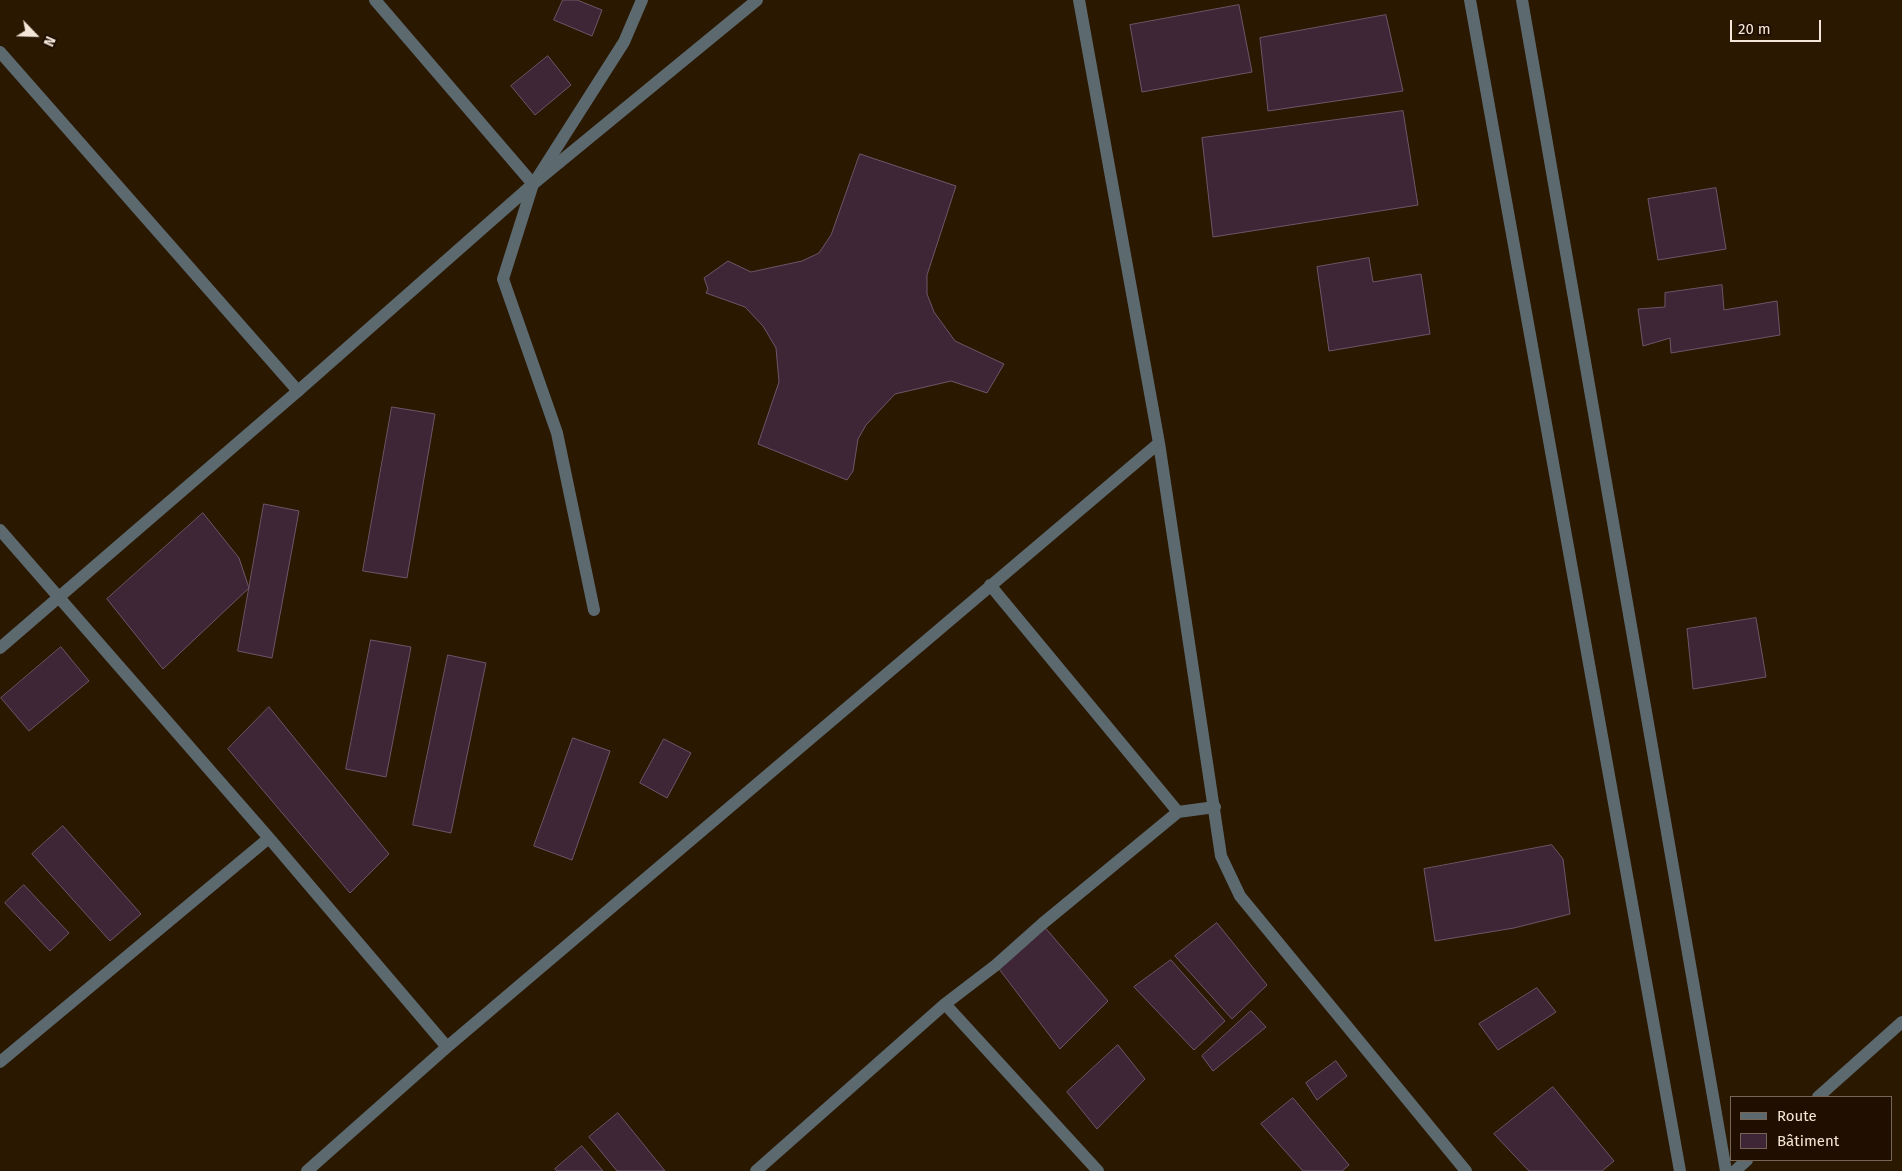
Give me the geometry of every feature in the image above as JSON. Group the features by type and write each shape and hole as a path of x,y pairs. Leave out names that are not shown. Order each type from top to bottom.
{"street":[{"path":"375,0 533,184"},
{"path":"594,610 557,433 503,279 533,184 624,42 642,0"},
{"path":"0,648 298,392 533,184 757,0"},
{"path":"1079,0 1159,443 1222,856 1240,896 1466,1171"},
{"path":"1470,0 1680,1171"},
{"path":"1522,0 1726,1171"},
{"path":"0,52 298,392"},
{"path":"307,1171 447,1047 1159,443"},
{"path":"0,530 269,838 447,1047"},
{"path":"990,585 1178,812"},
{"path":"756,1171 945,1004 996,965 1042,924 1178,812 1215,807"},
{"path":"0,1062 269,838"},
{"path":"945,1004 1098,1171"},
{"path":"1819,1096 1902,1022"},
{"path":"1735,1171 1747,1161"}],"building":[{"path":"563,0 577,0 602,10 592,36 554,20"},
{"path":"1239,5 1252,72 1142,92 1130,25"},
{"path":"1386,15 1403,91 1268,111 1260,38"},
{"path":"548,56 571,85 535,115 511,86"},
{"path":"1403,111 1418,205 1213,237 1202,138"},
{"path":"860,154 956,186 927,275 927,294 934,312 955,341 1004,364 987,393 951,381 895,394 866,425 858,439 853,471 847,480 758,444 779,382 776,348 763,326 745,307 706,293 708,289 704,278 728,261 751,272 802,261 819,253 831,235"},
{"path":"1716,188 1726,249 1658,260 1648,199"},
{"path":"1369,258 1373,282 1421,274 1430,334 1329,351 1317,267"},
{"path":"1722,285 1724,310 1777,301 1780,335 1671,353 1670,338 1643,346 1638,309 1665,307 1665,293"},
{"path":"392,407 435,414 407,578 363,571"},
{"path":"264,504 299,511 272,658 238,651"},
{"path":"203,513 239,558 249,588 163,669 107,599"},
{"path":"1756,618 1766,677 1693,689 1687,629"},
{"path":"371,640 411,647 386,777 346,769"},
{"path":"61,647 89,681 29,731 1,698"},
{"path":"448,655 486,663 451,833 413,825"},
{"path":"269,707 389,854 350,893 228,749"},
{"path":"573,738 610,751 572,860 534,846"},
{"path":"664,739 691,753 667,798 640,783"},
{"path":"63,826 141,914 110,941 32,854"},
{"path":"1552,845 1563,859 1570,914 1514,928 1435,941 1424,869"},
{"path":"24,885 69,933 50,951 5,903"},
{"path":"1217,923 1267,985 1232,1019 1175,956"},
{"path":"1042,924 1108,1001 1060,1049 996,965"},
{"path":"1171,960 1225,1021 1194,1050 1134,987"},
{"path":"1537,988 1556,1012 1498,1050 1479,1024"},
{"path":"1251,1011 1266,1027 1213,1071 1202,1056"},
{"path":"1118,1045 1145,1079 1097,1129 1067,1092"},
{"path":"1336,1061 1347,1076 1317,1100 1306,1083"},
{"path":"1553,1087 1614,1161 1602,1171 1529,1171 1494,1134"},
{"path":"1293,1098 1349,1165 1342,1171 1303,1171 1261,1124"},
{"path":"618,1113 665,1171 617,1171 589,1137"},
{"path":"582,1146 603,1171 557,1171 555,1169"}]}
